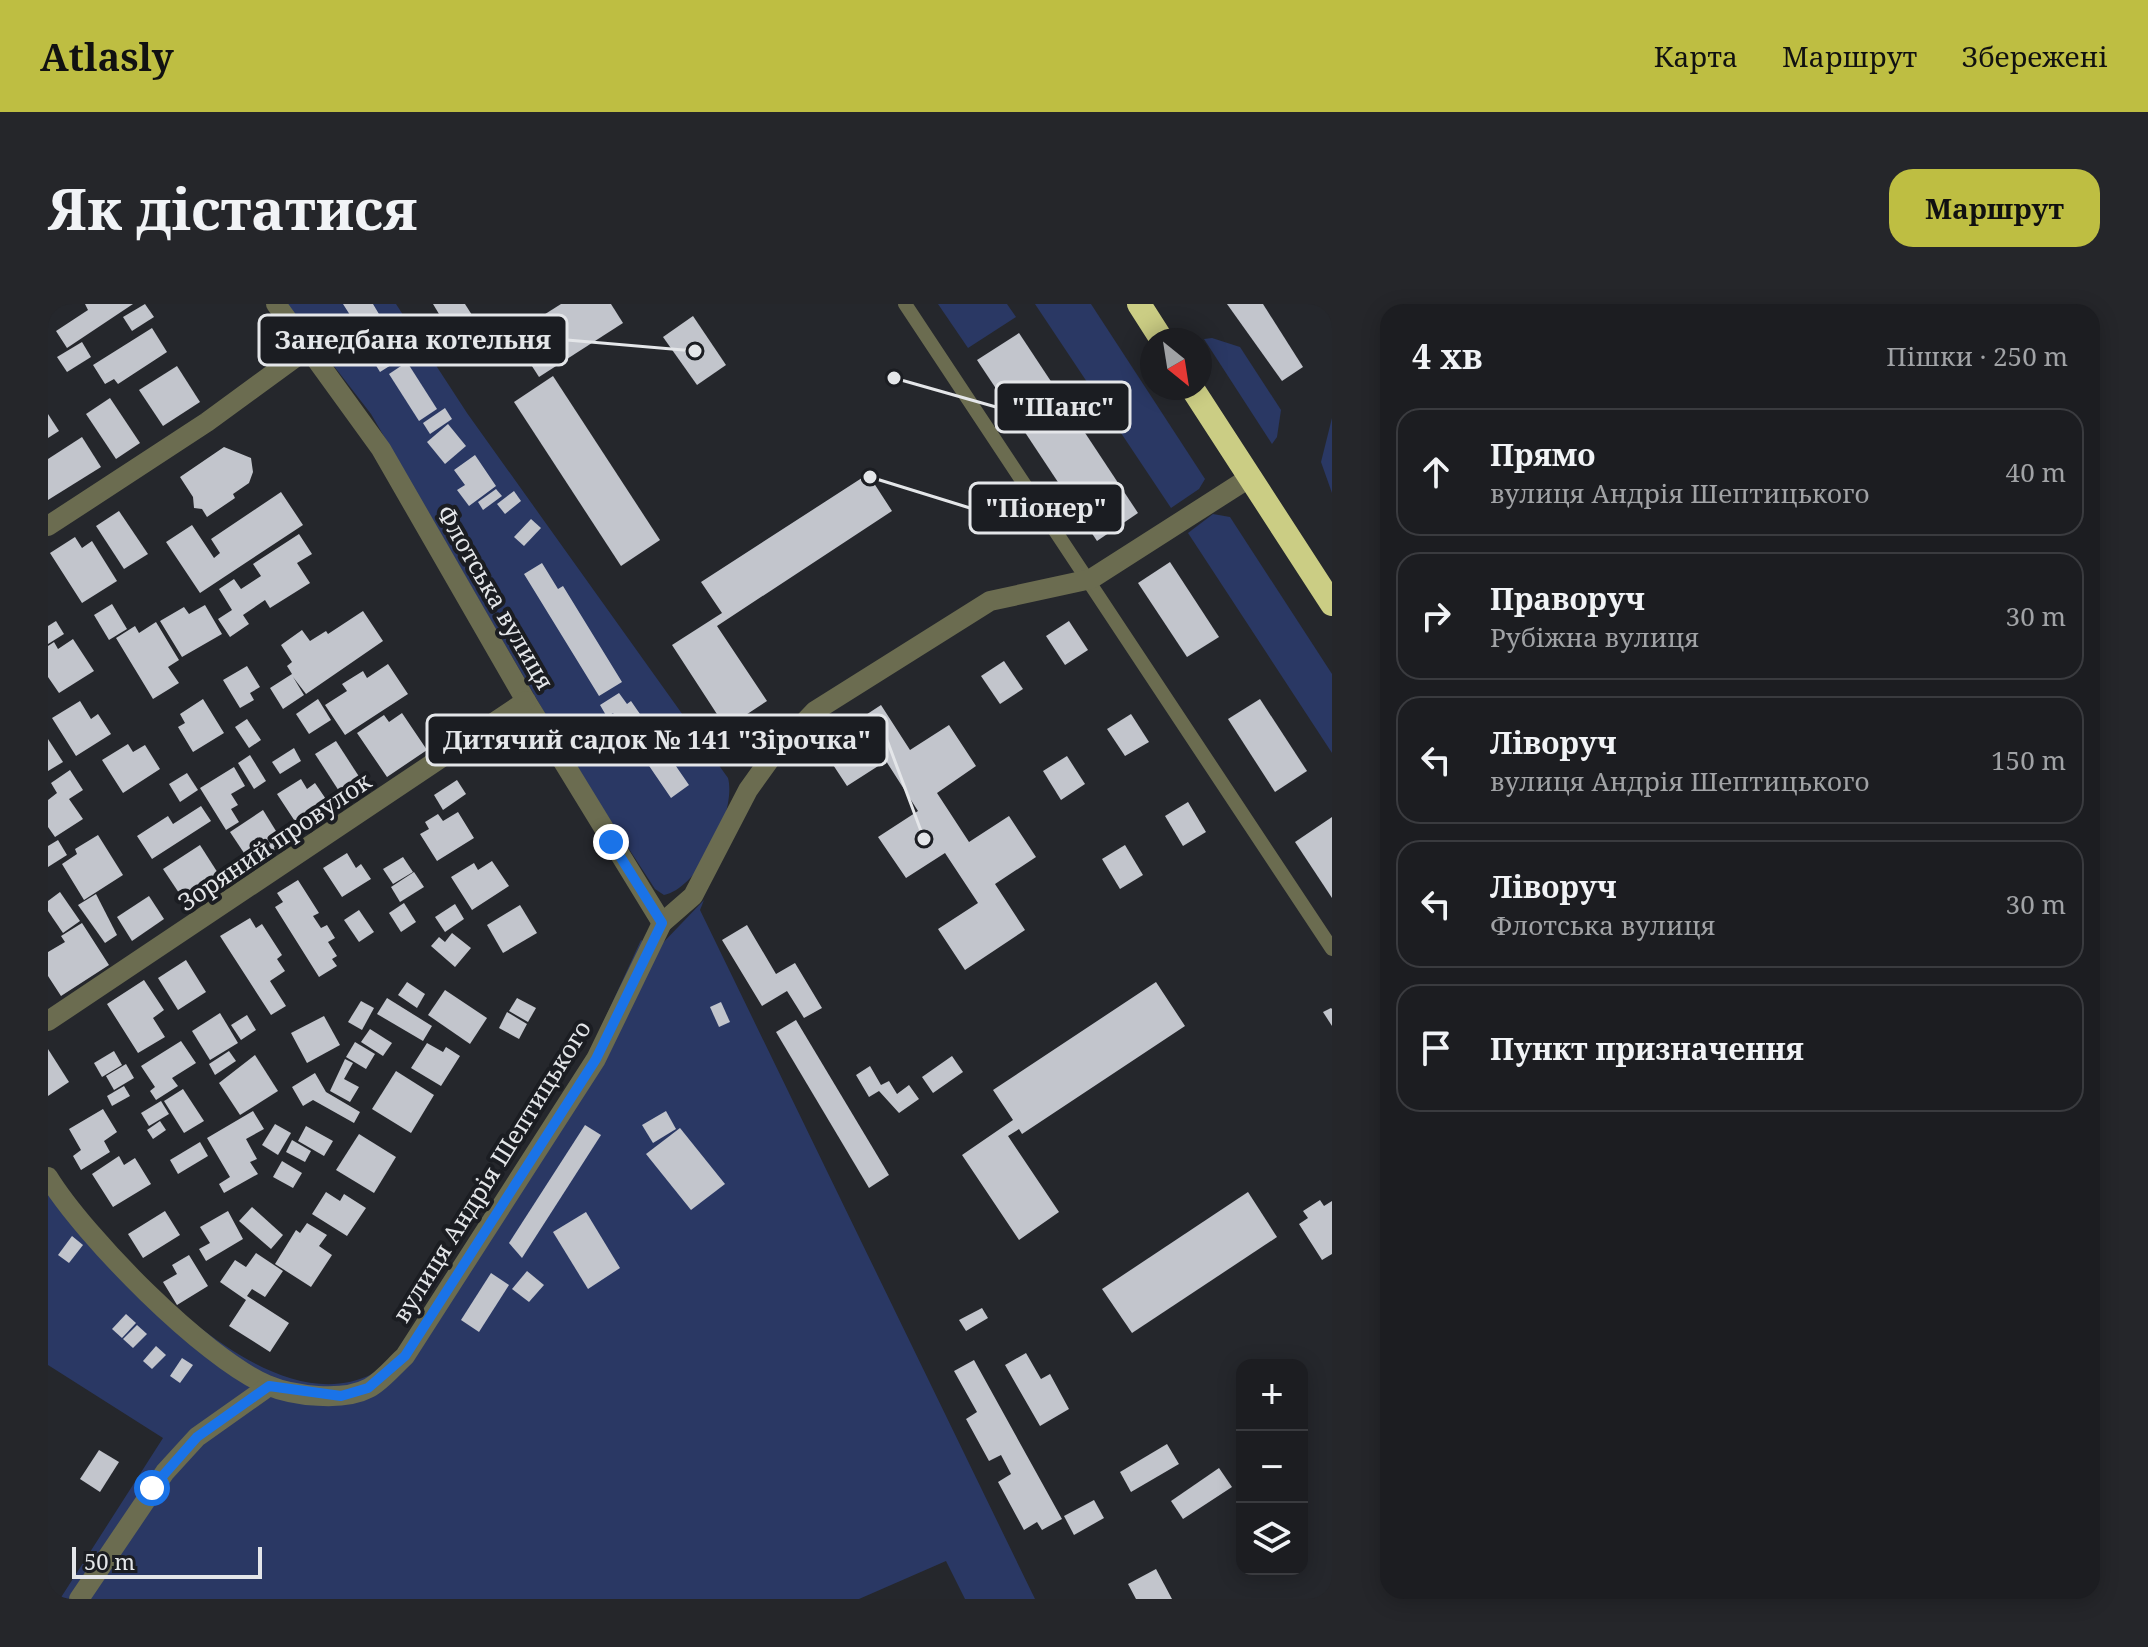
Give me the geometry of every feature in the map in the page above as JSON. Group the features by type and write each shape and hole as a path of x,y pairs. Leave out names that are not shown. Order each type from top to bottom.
{"highway":[{"path":"1139,304 1154,328"},
{"path":"1200,400 1332,604"}],"street":[{"name":"Флотська вулиця","path":"276,304 381,449 526,701 662,923"},
{"path":"48,526 207,422 307,349"},
{"path":"1091,579 1249,478"},
{"name":"вулиця Андрія Шептицького","path":"269,1386 341,1396 368,1388 405,1356 588,1072 662,923 693,896 748,790 773,755 815,711 990,601 1091,579"},
{"name":"Зоряний провулок","path":"48,1021 526,701"},
{"path":"48,1177 100,1244 193,1333 269,1386 197,1437 165,1472 79,1599"}],"lane":[{"path":"905,304 1091,579 1332,949"}],"shaded area":[{"path":"286,304 396,304 467,413 728,778 727,809 721,828 702,864 677,889 664,895 655,889 579,772 371,414"},
{"path":"938,304 1007,304 1016,317 968,348"},
{"path":"1035,304 1091,304 1140,379 1140,400 1154,400 1205,479 1199,489 1171,508"},
{"path":"1212,338 1240,347 1281,410 1277,437 1272,444 1212,351"},
{"path":"1332,418 1332,493 1321,462"},
{"path":"1213,514 1230,517 1332,674 1332,753 1188,533"},
{"path":"704,900 700,910 1035,1599 965,1599 946,1561 859,1599 60,1599 163,1438 48,1365 48,1174 150,1283 193,1322 238,1354 284,1376 329,1384 372,1374 395,1355 585,1062 641,940 657,949"}],"building":[{"path":"85,304 133,304 67,348 56,331 88,310"},
{"path":"145,304 154,317 132,331 123,317"},
{"path":"343,304 373,304 395,341 405,335 415,350 380,372 353,328 357,326"},
{"path":"433,304 465,304 472,315 448,329"},
{"path":"561,304 611,304 623,323 539,377 512,335"},
{"path":"1227,304 1263,304 1303,367 1282,381"},
{"path":"693,316 726,365 697,385 663,337"},
{"path":"152,328 167,352 118,384 114,379 105,384 93,365"},
{"path":"1019,333 1138,513 1097,541 977,360"},
{"path":"82,342 91,357 67,372 57,357"},
{"path":"407,362 437,409 419,421 389,374"},
{"path":"177,366 200,402 163,426 139,390"},
{"path":"553,376 660,540 621,566 514,402"},
{"path":"110,398 140,443 116,459 86,414"},
{"path":"445,408 452,419 430,434 423,423"},
{"path":"48,414 59,431 48,438"},
{"path":"448,424 466,446 445,464 427,442"},
{"path":"82,437 101,467 48,500 48,459"},
{"path":"224,447 251,458 253,472 249,483 233,494 235,498 207,517 202,509 194,508 193,497 180,477"},
{"path":"475,455 496,486 469,506 457,490 465,485 454,470"},
{"path":"868,474 892,511 717,626 767,701 726,728 672,645 722,613 701,582"},
{"path":"496,489 502,496 483,510 478,502"},
{"path":"514,491 521,501 505,514 497,504"},
{"path":"281,492 303,525 200,593 166,542 192,525 214,558 220,553 211,539"},
{"path":"119,511 148,554 124,569 96,526"},
{"path":"531,519 541,528 524,546 514,537"},
{"path":"299,534 312,554 297,563 310,583 270,608 265,600 243,615 249,624 230,637 218,619 232,610 219,589 234,579 241,589 261,576 253,564"},
{"path":"75,537 82,548 92,541 117,581 82,603 50,553"},
{"path":"1170,562 1219,637 1187,657 1138,583"},
{"path":"542,563 558,589 563,586 622,682 599,696 524,574"},
{"path":"112,604 127,629 109,640 94,615"},
{"path":"205,605 222,634 182,657 160,621 184,607 189,614"},
{"path":"363,611 383,641 306,694 293,677 304,695 283,709 270,688 292,674 287,666 292,662 281,645 302,630 310,641 326,631 328,634"},
{"path":"56,621 64,634 48,644 48,626"},
{"path":"1069,621 1088,650 1065,665 1046,636"},
{"path":"156,622 179,660 168,667 179,683 153,699 116,638 135,626 139,633"},
{"path":"73,639 94,671 59,693 48,677 48,646 54,642 58,649"},
{"path":"1004,661 1023,689 1000,704 981,676"},
{"path":"388,664 408,694 345,735 325,705 347,691 342,684 363,671 367,678"},
{"path":"247,666 260,687 250,693 254,700 240,708 223,680"},
{"path":"619,693 627,704 631,701 689,785 671,798 613,713 607,717 600,705"},
{"path":"203,699 224,733 193,752 178,727 185,723 180,714"},
{"path":"318,699 331,720 309,734 296,714"},
{"path":"1260,699 1307,771 1275,792 1228,719"},
{"path":"80,701 91,719 98,714 111,734 76,756 52,718"},
{"path":"881,705 910,750 949,725 976,766 937,793 969,842 1009,816 1036,857 995,884 1025,930 965,970 938,929 978,903 945,853 906,878 878,837 918,811 886,761 847,786 820,745"},
{"path":"402,713 427,750 387,777 357,733 384,715 389,722"},
{"path":"1131,714 1149,742 1125,756 1107,729"},
{"path":"247,719 261,740 249,748 235,727"},
{"path":"48,739 63,762 48,771"},
{"path":"336,741 369,792 348,805 315,754"},
{"path":"128,744 133,752 145,745 160,769 123,793 102,760"},
{"path":"294,748 301,761 280,774 272,762"},
{"path":"250,755 266,781 254,789 238,763"},
{"path":"1067,756 1085,784 1061,800 1043,771"},
{"path":"234,767 245,786 231,794 238,805 231,809 239,822 226,830 200,788"},
{"path":"70,770 83,790 69,799 83,819 55,837 48,827 48,800 57,793 51,783"},
{"path":"187,773 198,790 180,802 169,784"},
{"path":"301,779 307,789 315,783 334,811 302,832 277,794"},
{"path":"457,780 466,794 443,810 434,795"},
{"path":"1188,802 1206,832 1183,846 1165,816"},
{"path":"201,806 211,821 152,859 137,836 168,816 173,824"},
{"path":"263,810 284,844 252,865 230,832"},
{"path":"458,812 474,838 437,861 420,834 429,829 425,822 438,814 443,821"},
{"path":"1332,817 1332,898 1295,842"},
{"path":"98,835 123,875 84,900 62,864 77,854 75,849"},
{"path":"58,840 67,855 48,867 48,846"},
{"path":"200,845 223,881 187,905 163,869"},
{"path":"1125,845 1143,875 1120,889 1102,859"},
{"path":"347,853 356,868 361,864 371,879 342,897 323,868"},
{"path":"403,857 413,872 393,884 383,869"},
{"path":"492,861 509,886 472,910 451,877 474,863 478,870"},
{"path":"414,872 424,887 400,902 391,887"},
{"path":"298,880 319,913 313,916 321,928 327,925 335,938 328,942 337,956 332,959 337,966 319,977 275,907 283,902 277,893"},
{"path":"60,892 80,921 63,933 48,911 48,901"},
{"path":"96,894 117,935 105,943 78,905"},
{"path":"149,896 164,919 132,941 117,917"},
{"path":"404,903 416,922 401,932 389,913"},
{"path":"455,904 464,919 445,932 435,917"},
{"path":"520,905 537,933 503,953 487,925"},
{"path":"359,910 374,932 359,942 344,920"},
{"path":"250,918 256,928 262,924 282,955 277,959 285,971 270,981 286,1006 271,1015 220,936"},
{"path":"82,923 109,965 61,996 48,976 48,952 65,942 61,936"},
{"path":"747,925 776,974 795,963 822,1008 804,1018 787,991 762,1006 722,940"},
{"path":"452,933 471,948 455,967 431,946 439,937 445,942"},
{"path":"186,960 206,992 178,1010 158,978"},
{"path":"144,980 164,1010 153,1018 165,1037 138,1053 107,1004"},
{"path":"407,982 425,994 417,1008 398,995"},
{"path":"1156,982 1185,1026 1022,1134 1019,1129 1008,1136 1059,1212 1019,1240 962,1155 1013,1120 993,1090"},
{"path":"445,990 487,1018 470,1044 428,1015"},
{"path":"387,998 432,1026 423,1041 377,1014"},
{"path":"517,998 536,1008 528,1022 509,1011"},
{"path":"361,1001 374,1008 362,1030 348,1022"},
{"path":"721,1002 730,1022 719,1027 710,1007"},
{"path":"1332,1009 1332,1026 1323,1012"},
{"path":"507,1012 527,1024 519,1039 499,1028"},
{"path":"220,1013 238,1043 210,1060 192,1031"},
{"path":"247,1015 256,1030 241,1040 231,1025"},
{"path":"324,1016 340,1045 307,1063 291,1033"},
{"path":"796,1020 889,1175 869,1188 776,1032"},
{"path":"370,1029 392,1043 383,1056 361,1042"},
{"path":"181,1041 196,1063 172,1078 178,1086 156,1100 150,1091 155,1087 141,1066"},
{"path":"355,1042 375,1054 366,1069 346,1057"},
{"path":"427,1043 443,1052 446,1047 460,1056 441,1086 411,1068"},
{"path":"48,1049 69,1082 48,1096"},
{"path":"114,1051 122,1065 102,1077 94,1063"},
{"path":"229,1051 236,1061 215,1075 209,1064"},
{"path":"255,1055 278,1091 240,1115 219,1083"},
{"path":"952,1056 963,1072 933,1093 922,1077"},
{"path":"345,1059 353,1063 344,1079 359,1087 350,1102 330,1091"},
{"path":"126,1064 134,1078 114,1090 106,1076"},
{"path":"870,1066 881,1085 889,1081 897,1094 909,1085 919,1099 899,1113 879,1091 869,1097 856,1075"},
{"path":"396,1071 434,1095 411,1133 372,1109"},
{"path":"315,1073 326,1092 360,1112 354,1123 313,1100 303,1106 292,1087"},
{"path":"124,1086 130,1096 112,1106 107,1096"},
{"path":"183,1089 204,1121 184,1133 164,1101"},
{"path":"161,1101 169,1114 149,1126 141,1113"},
{"path":"103,1109 117,1132 104,1141 110,1152 81,1170 73,1156 81,1150 69,1129"},
{"path":"253,1111 264,1129 246,1139 257,1159 250,1162 258,1174 224,1193 219,1184 230,1177 207,1138"},
{"path":"666,1111 676,1129 653,1143 642,1125"},
{"path":"160,1121 166,1130 153,1139 147,1130"},
{"path":"275,1124 291,1133 278,1155 262,1145"},
{"path":"585,1125 601,1135 522,1258 509,1243"},
{"path":"306,1126 333,1141 324,1156 298,1141"},
{"path":"680,1128 725,1184 691,1210 646,1154"},
{"path":"359,1134 396,1157 374,1193 336,1170"},
{"path":"292,1140 311,1151 305,1162 286,1152"},
{"path":"200,1142 208,1156 178,1174 170,1160"},
{"path":"119,1156 124,1165 135,1158 151,1184 113,1207 92,1174"},
{"path":"282,1161 302,1173 293,1188 273,1177"},
{"path":"326,1192 340,1201 344,1194 366,1208 347,1236 312,1214"},
{"path":"1248,1192 1277,1237 1132,1333 1102,1289"},
{"path":"1320,1200 1324,1206 1332,1201 1332,1254 1322,1260 1299,1224 1308,1218 1303,1211"},
{"path":"252,1207 283,1235 271,1249 239,1221"},
{"path":"165,1211 180,1235 143,1258 128,1234"},
{"path":"228,1211 243,1239 206,1261 199,1249 210,1243 200,1227"},
{"path":"586,1212 620,1268 588,1289 553,1232"},
{"path":"307,1223 327,1235 319,1246 332,1255 311,1287 275,1264 296,1230 300,1233"},
{"path":"72,1236 83,1245 69,1263 58,1255"},
{"path":"256,1253 283,1271 265,1297 252,1289 247,1296 289,1323 270,1352 229,1326 246,1300 220,1282 235,1260 246,1267"},
{"path":"189,1255 208,1286 177,1305 163,1282 177,1274 172,1265"},
{"path":"527,1271 544,1285 529,1302 512,1289"},
{"path":"491,1273 509,1285 479,1332 461,1320"},
{"path":"982,1308 988,1318 966,1331 959,1320"},
{"path":"126,1314 136,1323 122,1338 112,1329"},
{"path":"137,1325 147,1334 133,1348 123,1339"},
{"path":"156,1346 166,1355 152,1369 143,1361"},
{"path":"1026,1353 1041,1379 1050,1374 1069,1409 1040,1426 1005,1365"},
{"path":"182,1358 193,1365 180,1383 170,1376"},
{"path":"974,1360 1062,1519 1042,1530 1037,1522 1024,1530 998,1482 1011,1474 1001,1455 989,1461 966,1419 977,1412 954,1371"},
{"path":"1167,1444 1179,1464 1131,1492 1120,1472"},
{"path":"99,1450 119,1462 100,1492 80,1479"},
{"path":"1219,1468 1232,1487 1183,1519 1171,1501"},
{"path":"1094,1500 1104,1518 1074,1535 1064,1516"},
{"path":"1156,1569 1172,1599 1136,1599 1128,1584"}],"place":[{"name":"Занедбана котельня","path":"695,351"},
{"name":"\"Шанс\"","path":"894,378"},
{"name":"\"Піонер\"","path":"870,477"},
{"name":"Дитячий садок № 141 \"Зірочка\"","path":"924,839"}],"route":[{"path":"152,1488 197,1437 269,1386 341,1396 368,1388 405,1356 596,1059 662,923 611,842"}]}
